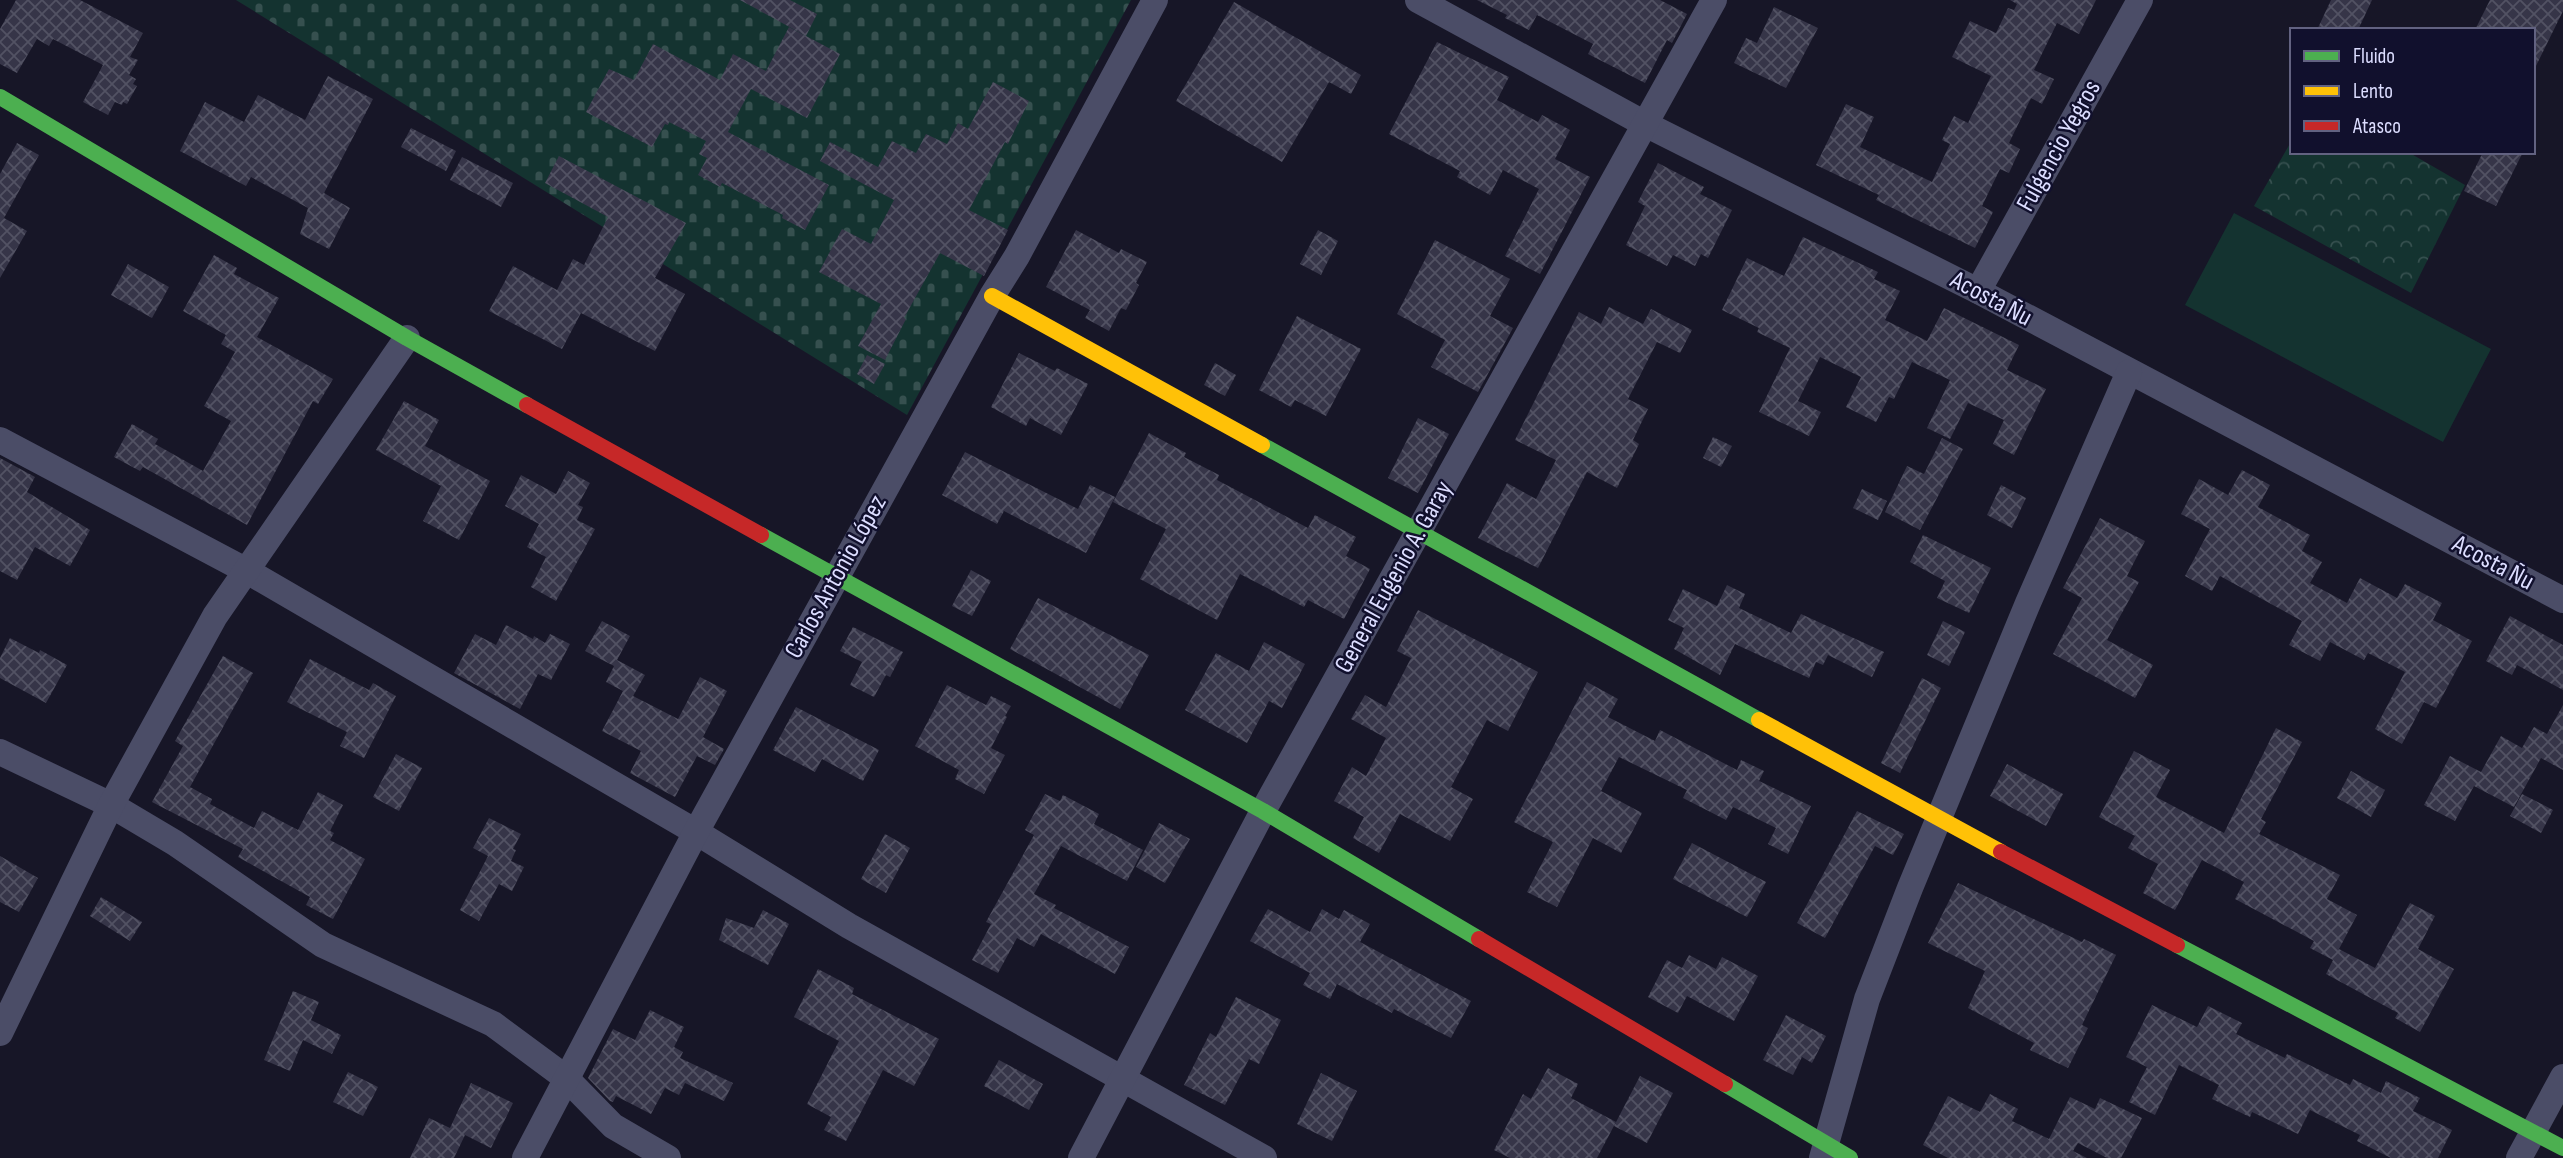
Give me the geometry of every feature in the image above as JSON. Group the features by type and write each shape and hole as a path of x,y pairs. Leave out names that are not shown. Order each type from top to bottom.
{"street":[{"name":"Carlos Antonio López","path":"524,1158 696,832 992,296 1017,256 1155,0"},
{"name":"Acosta Ñu","path":"1418,0 1645,124 1978,291 2563,600"},
{"name":"General Eugenio A. Garay","path":"1082,1158 1263,811 1714,0"},
{"name":"Fulgencio Yegros","path":"1978,291 2140,0"},
{"path":"0,97 407,338 1263,811 1823,1151 1850,1158"},
{"path":"992,296 1938,819 2563,1148"},
{"path":"0,1033 111,805 215,616 407,338"},
{"path":"1823,1151 1867,999 2028,603 2129,372"},
{"path":"0,440 247,571 696,832 849,926 1264,1158"},
{"path":"0,752 111,805 175,843 323,945 412,989 493,1024 566,1079 613,1126 668,1158"},
{"path":"2519,1158 2563,1077"}],"green space":[{"path":"236,0 1131,0 907,415"},
{"path":"2290,143 2290,154 2411,154 2465,185 2411,293 2254,206"},
{"path":"2234,213 2491,349 2443,442 2185,305"}],"building":[{"path":"16,0 80,0 143,33 130,57 138,60 129,75 136,79 133,84 137,86 127,104 115,102 108,115 83,102 103,65 53,39 49,46 37,39 17,73 0,64 0,29"},
{"path":"740,0 790,0 817,14 806,36"},
{"path":"1477,0 1660,0 1687,14 1672,43 1667,40 1645,83 1588,54 1593,44 1537,15 1529,30"},
{"path":"2010,0 2096,0 2079,34 2057,23 2034,70 2054,79 2042,104 2031,98 2009,143 2020,149 2009,173 2000,169 1982,206 1993,212 1975,248 1876,200 1879,195 1816,165 1846,104 1874,117 1860,147 1932,182 1950,144 1942,140 1954,116 1968,123 1991,76 1952,57 1970,21 1996,33 2008,8 2014,10 2017,4"},
{"path":"2331,0 2372,0 2359,28 2318,28"},
{"path":"2490,0 2563,0 2563,11 2535,68 2535,28 2476,28"},
{"path":"1234,2 1361,75 1351,94 1329,82 1282,162 1176,101"},
{"path":"1774,7 1818,28 1786,88 1734,63 1746,38 1757,43"},
{"path":"789,27 840,54 807,118 751,89 728,132 829,185 805,230 782,218 783,215 722,183 720,187 698,175 707,158 699,154 706,141 669,122 668,125 665,124 652,147 586,112 609,69 634,80 653,44 720,80 733,54 766,71"},
{"path":"1437,42 1509,77 1497,100 1538,122 1542,115 1570,130 1555,159 1590,177 1540,274 1505,256 1539,189 1503,170 1490,195 1457,177 1460,171 1389,134"},
{"path":"328,76 373,99 324,193 350,208 329,249 300,234 308,208 251,177 246,186 180,151 205,102 244,122 258,95 305,120"},
{"path":"993,82 1029,101 1008,144 1005,142 969,210 1008,230 984,276 940,253 904,318 906,319 885,360 858,346 881,304 819,272 842,229 871,244 894,200 820,161 830,142 878,167 892,141 916,153 926,134 947,144 958,123 968,129"},
{"path":"411,128 456,151 446,171 401,147"},
{"path":"17,143 39,155 4,218 27,231 0,278 0,174"},
{"path":"2482,154 2522,154 2496,206 2464,191"},
{"path":"559,156 686,223 655,278 685,294 655,351 581,313 562,349 489,311 513,266 557,290 573,259 584,265 608,217 545,183"},
{"path":"462,157 513,183 501,207 450,180"},
{"path":"1658,163 1704,187 1700,194 1732,210 1708,258 1701,254 1695,266 1673,255 1667,266 1626,245 1645,206 1638,202"},
{"path":"1076,230 1119,253 1121,249 1147,262 1126,310 1121,308 1109,331 1085,318 1090,310 1046,287"},
{"path":"1318,230 1338,241 1321,275 1300,264"},
{"path":"1803,237 1878,272 1874,279 1900,291 1885,320 1927,341 1944,308 2019,345 2007,370 2046,389 2014,455 1993,444 2004,420 1968,403 1950,439 1927,428 1950,380 1912,362 1894,399 1889,397 1876,422 1846,407 1861,377 1820,357 1798,401 1821,412 1809,436 1759,412 1790,348 1757,332 1759,328 1722,310 1747,258 1784,276"},
{"path":"1435,240 1510,279 1490,316 1513,328 1478,392 1431,367 1445,340 1397,314"},
{"path":"214,255 237,268 234,274 279,298 257,337 333,379 318,404 313,401 247,525 143,467 140,471 114,457 132,424 158,439 155,444 203,471 231,421 204,406 235,352 221,344 226,335 183,311"},
{"path":"128,264 169,287 152,318 111,295"},
{"path":"1609,307 1643,324 1651,309 1692,330 1680,353 1657,342 1628,399 1648,409 1633,440 1639,444 1617,488 1587,472 1538,568 1478,538 1507,483 1536,499 1556,460 1515,440 1579,312 1601,324"},
{"path":"1297,316 1361,349 1326,416 1295,400 1291,407 1259,390"},
{"path":"1019,353 1088,384 1061,435 1030,418 1026,426 991,407"},
{"path":"867,355 885,364 874,384 857,374"},
{"path":"1215,363 1236,375 1225,396 1204,385"},
{"path":"404,401 439,420 425,446 490,481 459,540 423,521 441,486 376,450"},
{"path":"1418,418 1449,434 1418,493 1388,478"},
{"path":"1149,433 1186,453 1184,457 1219,475 1217,480 1308,528 1315,515 1356,537 1346,556 1370,569 1344,619 1308,600 1304,607 1240,574 1217,620 1140,579 1166,529 1113,502"},
{"path":"1713,437 1732,446 1721,467 1703,458"},
{"path":"1942,438 1963,449 1920,530 1885,512 1907,466 1924,474"},
{"path":"965,452 1078,509 1090,485 1115,497 1086,553 1004,511 997,524 942,495"},
{"path":"0,458 35,477 27,492 90,530 70,566 35,547 17,580 0,571"},
{"path":"2242,470 2270,485 2258,507 2310,535 2302,551 2322,562 2310,583 2347,603 2360,578 2397,598 2405,584 2442,603 2433,620 2472,641 2436,708 2424,702 2402,744 2375,729 2405,672 2368,653 2364,660 2330,642 2320,661 2289,645 2302,621 2220,576 2212,591 2185,576 2210,529 2181,514 2199,479 2228,495"},
{"path":"568,471 590,483 578,505 583,507 577,520 595,529 556,601 531,587 546,557 527,547 539,524 505,506 521,475 556,494"},
{"path":"2001,485 2026,498 2012,528 1987,515"},
{"path":"1862,489 1887,501 1878,520 1853,508"},
{"path":"2100,518 2145,541 2127,576 2139,582 2107,640 2153,665 2135,698 2053,654 2082,598 2063,588"},
{"path":"1923,535 1991,568 1969,613 1937,598 1945,581 1910,562"},
{"path":"971,570 991,581 972,616 952,606"},
{"path":"1727,585 1745,594 1739,608 1791,633 1801,614 1884,652 1872,677 1828,655 1823,665 1816,662 1809,678 1735,644 1720,675 1674,649 1684,628 1668,620 1683,589 1717,606"},
{"path":"1038,598 1149,655 1120,709 1010,649"},
{"path":"1418,610 1538,672 1508,731 1487,720 1451,787 1473,799 1450,841 1400,814 1379,853 1353,838 1364,817 1334,801 1352,767 1366,776 1386,738 1351,719 1365,695 1386,707 1411,658 1397,651"},
{"path":"2510,616 2563,645 2563,690 2517,665 2512,675 2486,661"},
{"path":"602,621 630,636 617,660 645,675 633,696 678,719 700,677 727,691 703,737 724,749 715,765 697,756 675,797 630,773 641,751 602,731 623,691 606,682 614,666 585,651"},
{"path":"1943,621 1965,632 1949,666 1927,655"},
{"path":"506,625 545,643 550,634 570,644 551,680 538,674 520,709 454,673 475,634 496,645"},
{"path":"853,627 903,652 890,677 886,675 874,697 850,685 862,662 840,651"},
{"path":"10,638 67,665 46,703 0,678 0,658"},
{"path":"1264,642 1305,664 1282,708 1269,701 1247,743 1185,710 1216,653 1249,671"},
{"path":"223,656 253,673 190,787 212,799 210,804 254,828 262,811 298,830 318,792 343,805 330,831 334,833 330,840 365,859 333,919 306,905 310,897 238,857 243,849 152,802 183,746 175,741"},
{"path":"310,659 369,690 373,683 396,696 364,758 340,746 347,732 287,702"},
{"path":"1922,678 1941,688 1900,773 1881,763"},
{"path":"1587,682 1618,699 1608,717 1655,741 1660,730 1737,770 1741,760 1764,771 1759,781 1811,806 1788,854 1768,844 1776,828 1733,807 1726,820 1683,798 1687,790 1619,757 1601,791 1642,813 1621,853 1593,838 1557,907 1527,892 1553,842 1514,822"},
{"path":"947,685 986,705 991,696 1011,706 991,748 1005,755 984,794 955,779 959,770 915,746"},
{"path":"2563,705 2563,770 2541,758 2514,807 2474,786 2455,821 2424,805 2450,756 2481,772 2501,736 2522,748 2534,727 2547,734"},
{"path":"796,707 879,750 863,781 822,759 815,772 773,750"},
{"path":"2276,728 2302,742 2261,819 2266,822 2259,834 2340,875 2327,899 2357,915 2339,949 2375,968 2410,903 2435,916 2418,949 2454,969 2420,1032 2395,1018 2398,1013 2326,974 2333,960 2310,948 2314,941 2235,899 2244,882 2202,860 2175,910 2143,893 2158,864 2128,848 2135,836 2099,817 2134,751 2170,770 2156,797 2224,833"},
{"path":"396,754 422,768 399,811 373,797"},
{"path":"2007,764 2063,794 2046,826 1990,796"},
{"path":"2351,771 2385,790 2371,817 2337,798"},
{"path":"1045,794 1060,801 1063,795 1099,814 1094,824 1143,850 1127,881 1061,846 1034,894 1056,905 1054,908 1129,947 1115,974 1041,934 1034,947 1017,938 998,973 972,960 991,924 986,922 1034,835 1025,830"},
{"path":"2522,794 2553,810 2541,833 2510,816"},
{"path":"1857,811 1904,834 1893,855 1875,846 1825,938 1797,923"},
{"path":"489,818 521,834 513,849 516,850 511,861 524,867 512,891 499,884 479,921 460,910 488,856 473,848"},
{"path":"1159,823 1190,839 1165,883 1136,867"},
{"path":"885,834 910,848 886,893 861,879"},
{"path":"1692,843 1766,882 1747,917 1673,879"},
{"path":"0,856 38,878 19,912 0,902"},
{"path":"1958,883 2082,942 2084,939 2116,955 2082,1025 2088,1028 2068,1068 2030,1050 2034,1043 1968,1008 1985,971 1928,943"},
{"path":"101,897 142,922 130,941 90,916"},
{"path":"1268,909 1310,932 1322,909 1339,919 1344,910 1370,924 1360,942 1471,1001 1451,1038 1394,1009 1392,1013 1337,984 1330,999 1303,985 1310,973 1250,941"},
{"path":"763,910 789,924 768,965 719,940 726,918 754,928"},
{"path":"1689,955 1716,969 1722,957 1758,976 1734,1021 1687,996 1678,1013 1648,997 1667,960 1682,968"},
{"path":"818,969 854,988 852,994 939,1039 914,1086 883,1070 846,1141 824,1130 831,1117 807,1104 839,1041 794,1017"},
{"path":"293,991 319,1002 311,1020 341,1035 332,1054 303,1040 290,1071 264,1060"},
{"path":"1236,997 1281,1020 1259,1064 1249,1059 1225,1105 1184,1085 1210,1033 1216,1037"},
{"path":"2152,1005 2197,1027 2208,1006 2242,1023 2236,1034 2285,1058 2287,1054 2350,1085 2353,1079 2381,1093 2386,1081 2420,1098 2413,1111 2452,1130 2438,1158 2391,1158 2357,1141 2360,1135 2310,1110 2298,1134 2252,1112 2250,1117 2212,1099 2219,1085 2179,1065 2155,1115 2129,1102 2147,1067 2126,1057"},
{"path":"650,1010 684,1027 674,1047 683,1052 680,1058 733,1083 724,1101 685,1083 679,1095 665,1088 651,1114 616,1096 613,1102 610,1101 588,1078 613,1029 635,1040"},
{"path":"1786,1015 1826,1036 1812,1063 1802,1057 1793,1075 1763,1060"},
{"path":"999,1060 1043,1084 1029,1110 984,1086"},
{"path":"1548,1068 1578,1084 1571,1098 1616,1122 1597,1158 1510,1158 1494,1150 1523,1094 1531,1099"},
{"path":"348,1072 378,1087 363,1116 333,1102"},
{"path":"1321,1073 1357,1091 1332,1141 1297,1124"},
{"path":"1640,1076 1673,1093 1647,1143 1614,1126"},
{"path":"471,1083 513,1103 491,1148 465,1135 454,1158 410,1158 429,1118 450,1128"},
{"path":"1990,1094 2018,1109 2012,1121 2049,1139 2070,1097 2095,1109 2100,1098 2142,1118 2121,1158 2107,1158 2078,1143 2073,1151 2087,1158 1948,1158 1923,1145 1948,1096 1980,1112"}],"traffic: fast":[{"path":"0,97 407,338 527,405"},
{"path":"1262,445 1759,720"},
{"path":"761,535 1263,811 1479,939"},
{"path":"2177,945 2563,1148"},
{"path":"1725,1084 1850,1158"}],"traffic: slow":[{"path":"992,296 1262,445"},
{"path":"1759,720 2001,852"}],"traffic: jam":[{"path":"527,405 761,535"},
{"path":"2001,852 2177,945"},
{"path":"1479,939 1725,1084"}]}
